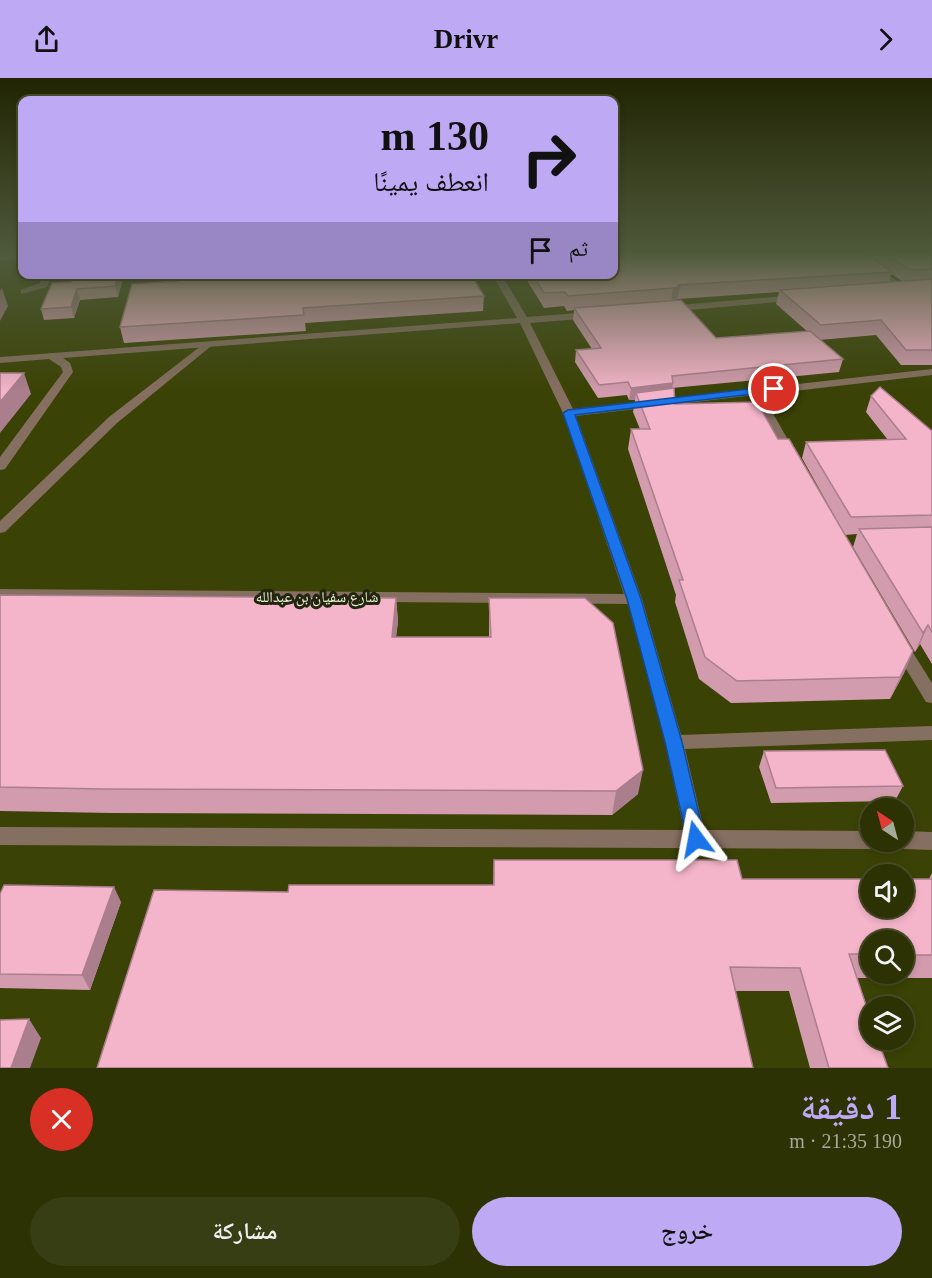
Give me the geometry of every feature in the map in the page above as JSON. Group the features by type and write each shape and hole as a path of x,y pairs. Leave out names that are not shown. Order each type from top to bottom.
{"street":[{"path":"511,299 524,321 568,413 634,599 674,742 696,839"},
{"path":"654,310 782,299"},
{"path":"0,360 607,314"},
{"path":"0,529 113,420 206,345"},
{"path":"0,466 68,372 66,365 51,356"},
{"path":"568,413 927,372 932,383"},
{"path":"774,389 764,400 764,408 801,473"},
{"name":"شارع سفيان بن عبدالله","path":"0,594 634,599"},
{"path":"891,629 917,677 932,697"},
{"path":"674,742 932,734"},
{"path":"0,836 860,840"},
{"path":"914,840 932,840"}],"building":[{"path":"45,299 74,299 71,307 41,309"},
{"path":"128,299 436,299 303,308 304,315 120,327"},
{"path":"791,299 932,299 932,350 906,350 881,320 821,325"},
{"path":"681,300 716,338 810,331 843,359 672,376 673,383 631,388 628,382 599,385 576,350 601,348 574,308"},
{"path":"0,373 24,373 0,402"},
{"path":"880,387 932,431 932,515 851,517 806,442 906,439 871,396"},
{"path":"674,388 675,404 757,402 778,439 789,439 913,651 900,677 737,681 705,657 679,580 683,580 631,429 650,429 636,393"},
{"path":"932,527 932,632 928,625 923,633 859,529"},
{"path":"0,595 396,598 392,637 491,637 489,598 585,598 613,623 643,770 616,791 0,787"},
{"path":"885,750 903,786 776,788 764,751"},
{"path":"494,860 737,860 742,879 860,879 860,918 914,918 914,879 932,879 932,955 914,955 914,930 860,930 860,954 849,954 863,996 860,996 860,1050 882,1050 888,1068 829,1068 800,968 730,967 753,1068 97,1068 154,890 288,892 289,885 494,885"},
{"path":"4,885 114,887 82,975 0,974 0,894"},
{"path":"29,1019 11,1068 0,1068 0,1020"}],"route":[{"path":"696,839 674,742 634,599 568,413 774,389"}]}
